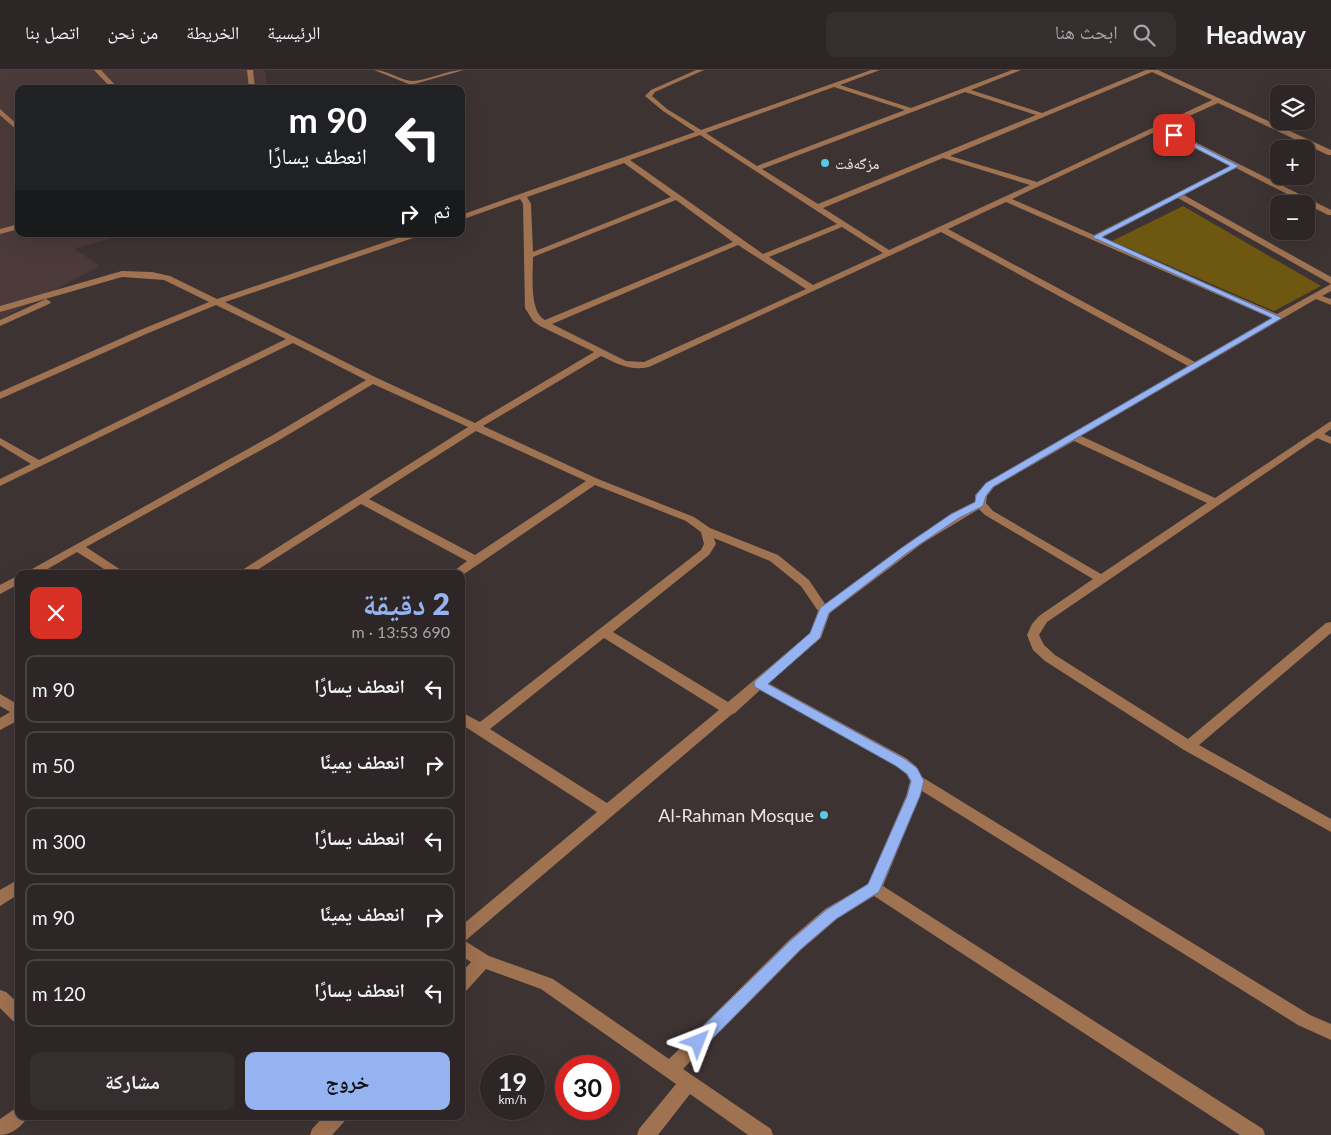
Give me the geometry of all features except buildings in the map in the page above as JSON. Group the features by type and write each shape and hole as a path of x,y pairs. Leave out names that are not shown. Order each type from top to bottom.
{"street":[{"path":"97,70 112,85"},
{"path":"250,70 252,85"},
{"path":"377,70 411,82 461,70"},
{"path":"677,70 691,74"},
{"path":"701,70 653,91 648,96 665,110 888,253"},
{"path":"757,168 1018,70"},
{"path":"818,207 1152,70 1331,152"},
{"path":"465,217 703,133 870,71"},
{"path":"833,85 911,110"},
{"path":"964,90 1042,115"},
{"path":"523,197 527,204 530,308 536,319 623,363 634,366 646,365 1218,100"},
{"path":"0,111 15,126"},
{"path":"1159,128 1331,213"},
{"path":"943,156 1036,184"},
{"path":"625,160 739,242 813,289"},
{"path":"1096,237 1236,166"},
{"path":"1178,195 1331,281"},
{"path":"529,256 677,197"},
{"path":"1005,199 1096,237 1278,318"},
{"path":"762,256 843,224"},
{"path":"0,232 15,227"},
{"path":"940,229 1193,366"},
{"path":"0,396 143,332 217,302 407,237"},
{"path":"543,324 739,242"},
{"path":"0,309 122,274 152,275 167,278 373,380 475,428 594,481 690,519 706,530 774,558 805,583 824,611"},
{"path":"0,323 94,281"},
{"path":"980,504 981,495 990,485 1331,287"},
{"path":"1315,296 1331,302"},
{"path":"0,483 293,339"},
{"path":"248,570 475,428 601,352"},
{"path":"36,570 277,437 373,380"},
{"path":"1331,424 1101,579 1038,624 1034,635 1038,647 1050,658 1189,746 1331,826"},
{"path":"1316,434 1331,441"},
{"path":"1072,436 1215,502"},
{"path":"0,441 39,464"},
{"path":"461,570 594,481"},
{"path":"361,499 475,560"},
{"path":"980,504 989,513 1101,579"},
{"path":"465,933 610,812 816,635 824,611 904,551 955,516 980,504"},
{"path":"481,729 706,552 710,544 706,530"},
{"path":"77,547 114,570"},
{"path":"0,590 15,581"},
{"path":"1189,746 1331,626"},
{"path":"604,632 730,710"},
{"path":"760,684 901,762 912,771 917,781 1304,1020 1331,1032"},
{"path":"0,699 15,710"},
{"path":"0,725 15,716"},
{"path":"465,719 610,812"},
{"path":"671,1069 795,945 831,914 874,888 913,796 917,781"},
{"path":"0,899 15,888"},
{"path":"874,888 1256,1135"},
{"path":"465,950 483,962 547,984 764,1135"},
{"path":"465,981 483,962"},
{"path":"0,998 15,1012"},
{"path":"646,1135 689,1082"},
{"path":"0,1130 15,1118"},
{"path":"319,1135 333,1120"}],"shaded area":[{"path":"0,70 265,70 267,85 15,85 15,237 115,237 75,249 100,266 0,319"},
{"path":"1183,206 1321,286 1274,311 1112,241"}],"place":[{"name":"مزگەفت","path":"825,163"},
{"name":"Al-Rahman Mosque","path":"824,815"}],"route":[{"path":"698,1042 795,945 831,914 874,888 913,796 917,781 912,771 901,762 760,684 816,635 824,611 904,551 955,516 980,504 981,495 990,485 1278,318 1096,237 1236,166 1174,135"}]}
